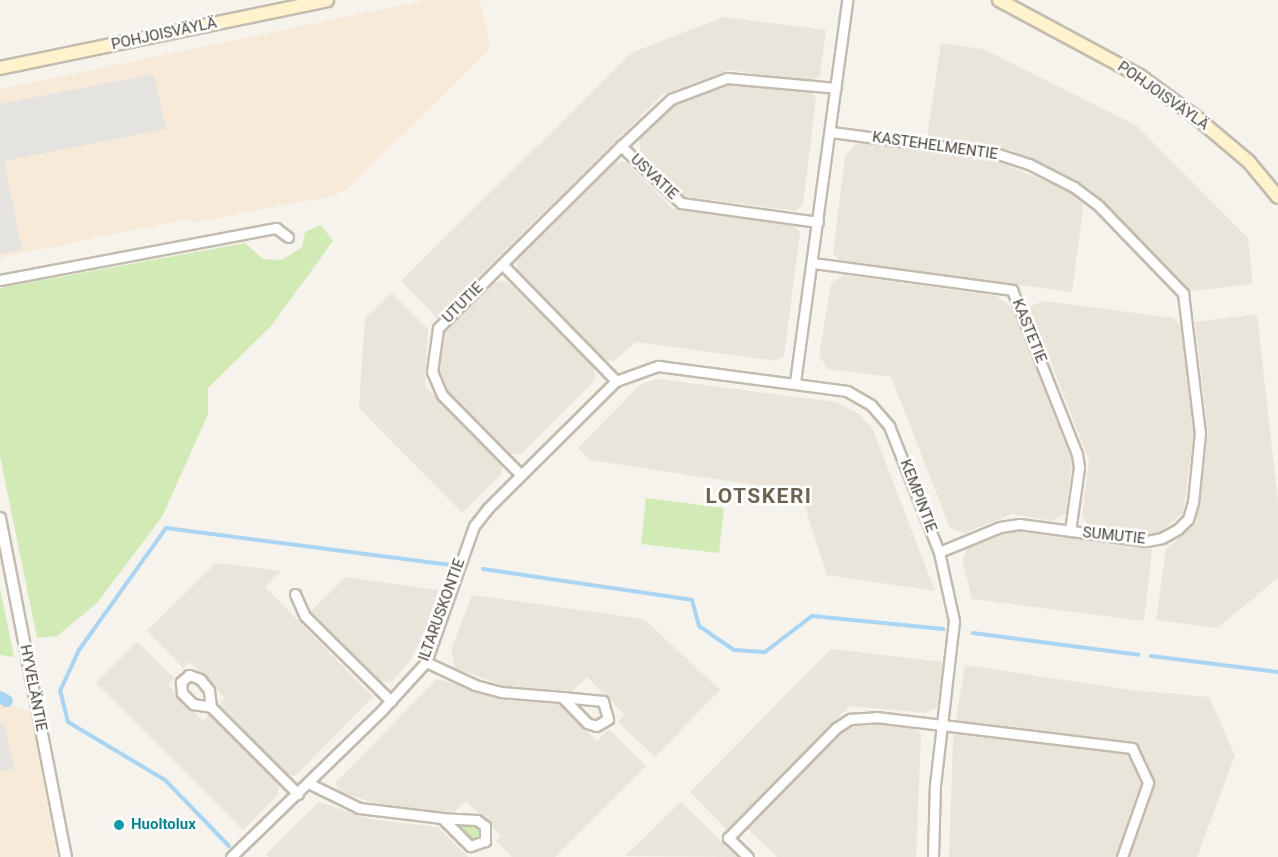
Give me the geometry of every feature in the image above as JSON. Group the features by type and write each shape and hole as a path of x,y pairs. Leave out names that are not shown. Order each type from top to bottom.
{"main road":[{"name":"POHJOISVÄYLÄ","path":"0,68 327,0"},
{"name":"POHJOISVÄYLÄ","path":"999,0 1140,76 1197,118 1249,162 1278,197"}],"street":[{"path":"795,382 831,132 847,0"},
{"name":"USVATIE","path":"818,222 681,202 621,146 671,99 727,78 836,88"},
{"name":"KASTEHELMENTIE","path":"831,132 998,154 1029,164 1074,187 1099,206 1183,293 1187,314"},
{"name":"UTUTIE","path":"521,475 442,395 432,372 438,328 621,146"},
{"path":"0,280 276,228 288,237"},
{"name":"KASTETIE","path":"813,263 1012,290 1077,454 1079,467 1070,531"},
{"path":"502,264 616,381"},
{"name":"SUMUTIE","path":"939,552 1000,527 1019,524 1146,541 1162,538 1188,519 1200,433 1187,314"},
{"name":"KEMPINTIE","path":"616,381 658,366 795,382 847,391 881,415 895,438 939,552 954,621 940,724 933,857"},
{"name":"ILTARUSKONTIE","path":"231,857 391,701 426,662 474,526 521,475 616,381"},
{"name":"HYVELÄNTIE","path":"0,518 66,857"},
{"path":"295,594 305,616 391,701"},
{"path":"426,662 495,690 562,697 603,702 608,719 596,726 587,723 562,697"},
{"path":"211,707 298,794"},
{"path":"748,857 728,838 836,728 850,718 876,717 1132,748 1148,783 1122,857"},
{"path":"308,783 360,808 477,820 485,826 485,841 470,846 442,818"}],"shaded area":[{"path":"427,0 480,0 491,48 346,190 327,197 192,223 191,218 0,258 0,89"},
{"path":"723,17 826,30 820,76 812,81 729,70 663,94 437,318 401,281 631,53"},
{"path":"941,43 983,49 1137,126 1248,238 1253,284 1191,291 1092,190 1011,150 927,138"},
{"path":"154,74 166,129 4,161 22,250 0,254 0,104"},
{"path":"732,83 812,92 816,99 803,205 796,211 681,196 641,155 639,138 672,106"},
{"path":"858,142 992,159 1069,191 1084,202 1072,292 839,261 833,253 845,156"},
{"path":"626,162 673,209 794,225 800,233 784,356 776,361 636,342 614,361 604,360 517,269 517,256 613,163"},
{"path":"844,275 997,296 1012,308 1072,462 1066,513 1053,521 1012,514 964,533 950,528 891,377 828,369 819,356 831,284"},
{"path":"507,281 594,368 595,380 521,454 510,454 437,380 440,335 496,282"},
{"path":"392,293 428,329 425,386 502,463 501,474 462,513 359,408 365,318"},
{"path":"1043,301 1174,318 1183,330 1194,435 1183,513 1156,535 1089,526 1082,516 1089,460 1029,307"},
{"path":"1257,314 1278,502 1278,578 1217,628 1156,620 1166,549 1196,524 1208,433 1195,322"},
{"path":"658,379 836,402 859,414 873,430 935,591 827,575 800,492 590,460 578,448 641,384"},
{"path":"1012,531 1152,549 1144,621 972,599 962,560 967,549"},
{"path":"216,563 282,571 265,587 373,697 295,776 289,775 220,705 225,698 190,662 183,668 147,631"},
{"path":"346,577 438,590 426,629 410,661 393,681 381,682 311,611"},
{"path":"472,595 644,619 720,690 655,757 618,722 624,714 587,677 572,691 504,686 455,668 451,650"},
{"path":"137,642 174,678 168,685 203,721 209,715 279,785 278,795 243,830 96,683"},
{"path":"831,649 944,662 937,707 926,713 850,706 727,830 690,792"},
{"path":"965,665 1131,690 1209,697 1235,755 1197,857 949,857 953,740"},
{"path":"437,679 507,700 560,704 597,741 609,729 646,766 555,857 512,857 496,841 501,835 466,801 454,812 390,808 338,791 336,782"},
{"path":"0,702 31,712 57,857 0,857"},
{"path":"0,722 5,724 14,769 0,771"},
{"path":"854,722 913,727 921,735 916,857 777,857 746,827 833,735"},
{"path":"319,802 369,819 438,827 468,857 269,857 266,854"},
{"path":"681,802 737,857 625,856"}],"green space":[{"path":"321,225 333,241 271,326 208,388 208,414 162,517 97,603 57,636 37,638 0,456 0,288 245,243 263,259 282,260 302,247 305,232"},
{"path":"646,498 724,508 719,553 641,544"},
{"path":"0,588 14,657 0,655"},
{"path":"456,823 478,826 481,837 472,842 454,826"}],"waterway":[{"path":"229,846 165,780 68,722 60,691 79,650 166,528 449,565"},
{"path":"483,569 692,600 699,626 734,650 765,652 812,616 943,629"},
{"path":"973,633 1139,655"},
{"path":"1151,656 1278,672"},
{"path":"0,697 7,701"}],"place":[{"name":"Huoltolux","path":"119,825"}],"district":[{"name":"LOTSKERI","path":"759,496"}]}
